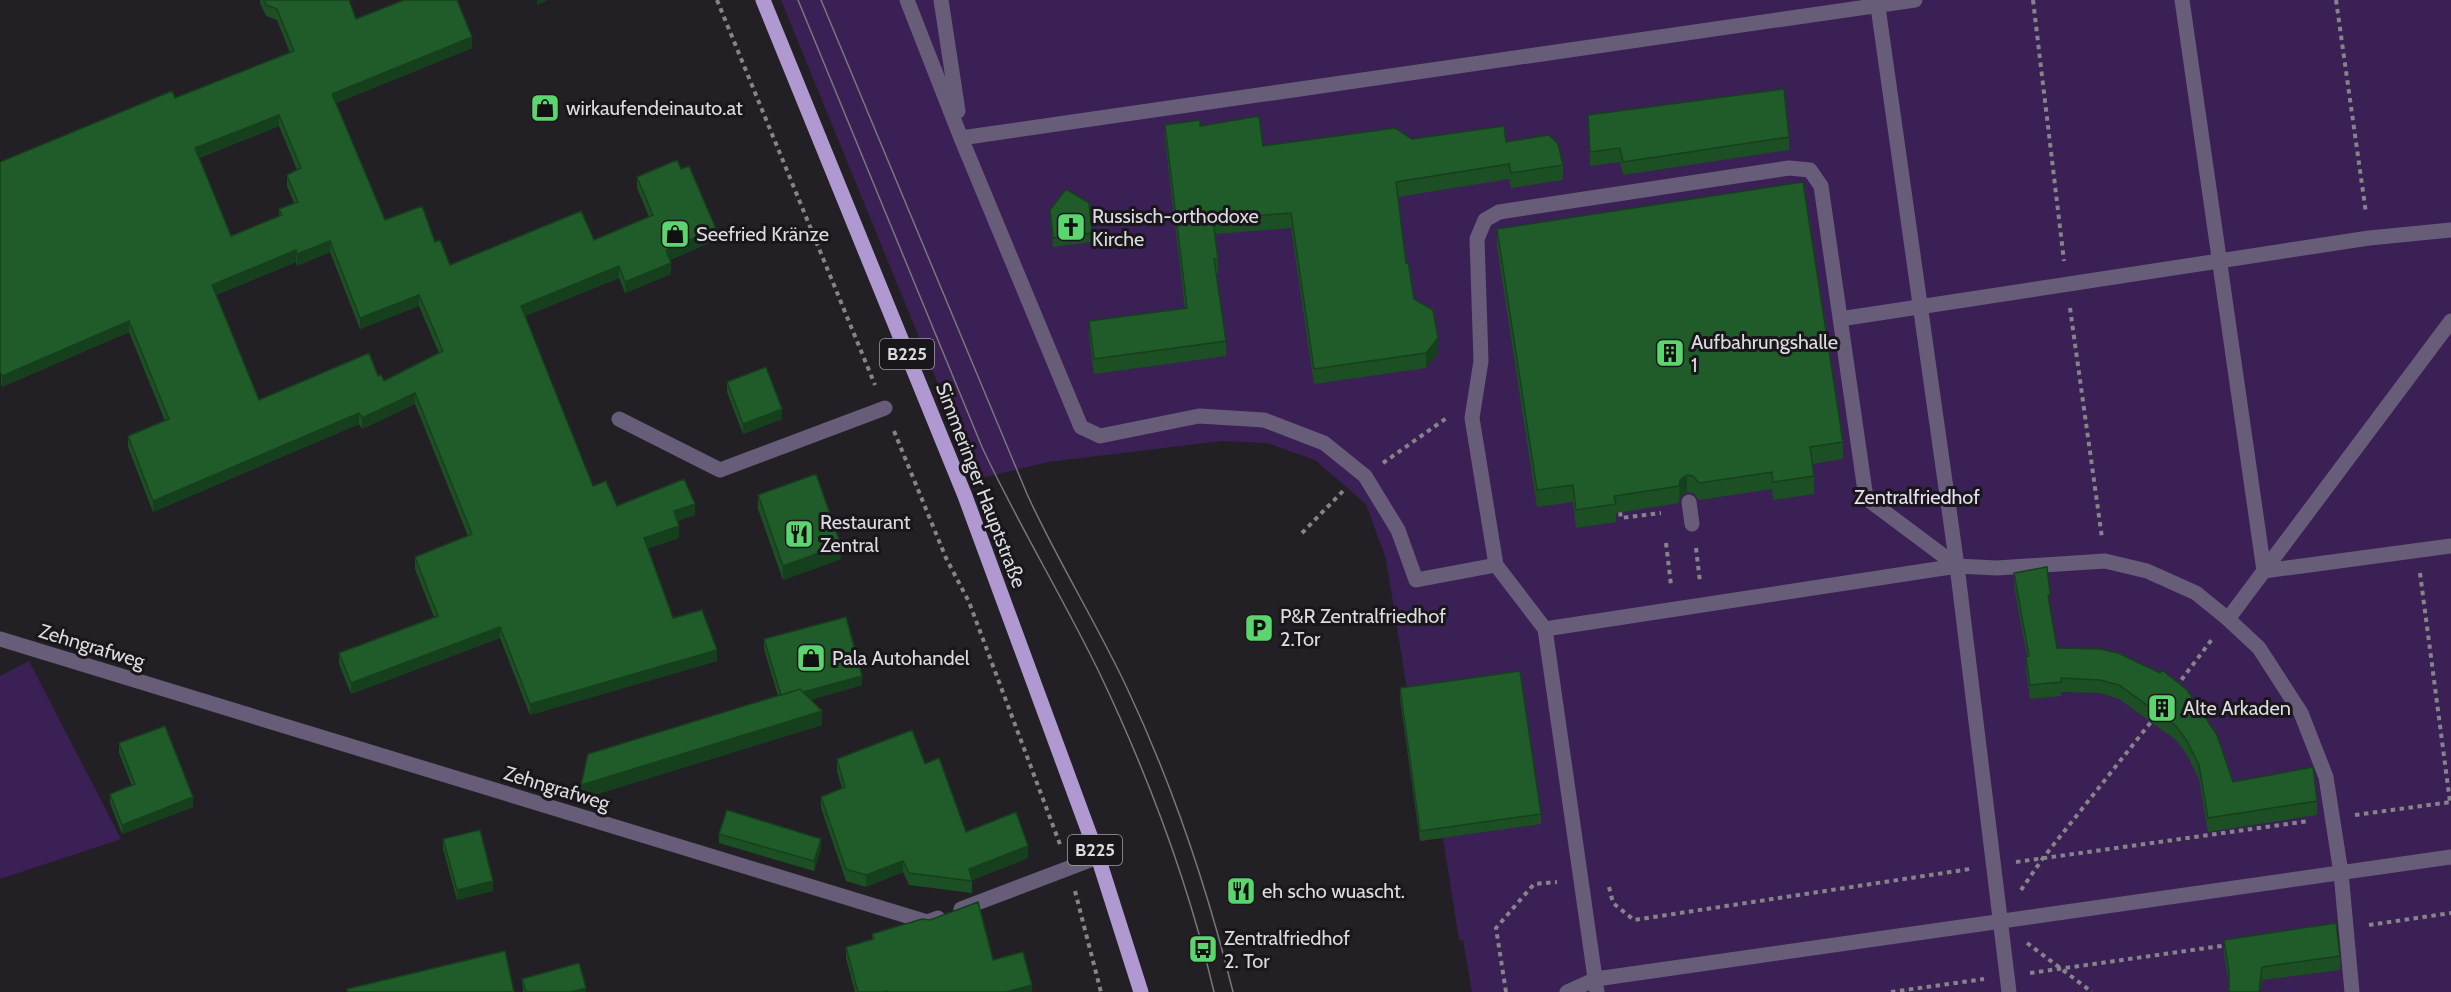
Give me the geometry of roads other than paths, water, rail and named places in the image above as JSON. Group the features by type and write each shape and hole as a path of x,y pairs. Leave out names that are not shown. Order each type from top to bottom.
{"main road":[{"name":"Simmeringer Hauptstraße","path":"763,0 965,496 1098,857 1140,992"}],"street":[{"path":"907,0 1081,427 1100,436 1199,416 1264,420 1324,443 1365,476 1398,530 1416,580 1496,566"},
{"path":"941,0 962,138"},
{"path":"962,138 1877,3 1916,0"},
{"path":"2182,0 2264,571"},
{"path":"1877,3 1957,566 2009,992"},
{"path":"1597,986 1545,629 1496,566 1473,418 1481,361 1477,239 1485,220 1499,212 1789,168 1810,170 1821,186 1866,498 1957,566"},
{"path":"1840,319 2369,238 2451,230"},
{"path":"2228,619 2451,321"},
{"path":"619,419 720,470 885,408"},
{"path":"1689,502 1692,524"},
{"path":"2264,571 2451,546"},
{"path":"1545,629 1957,566 1997,568 2105,561 2147,571 2196,593 2259,648 2301,713 2326,777 2348,928 2352,992"},
{"name":"Zehngrafweg","path":"0,639 927,922 1098,857"},
{"path":"1567,992 2000,922 2451,857"}],"tram line":[{"path":"798,0 982,447 1085,644 1134,750 1179,869 1214,992"},
{"path":"821,0 1027,494 1115,663 1144,725 1188,837 1233,992"}],"place":[{"name":"wirkaufendeinauto.at","path":"545,108"},
{"name":"Russisch-orthodoxe Kirche","path":"1071,227"},
{"name":"Seefried Kränze","path":"675,234"},
{"name":"Aufbahrungshalle 1","path":"1670,353"},
{"name":"Restaurant Zentral","path":"799,534"},
{"name":"P&R Zentralfriedhof 2.Tor","path":"1259,628"},
{"name":"Pala Autohandel","path":"811,658"},
{"name":"Alte Arkaden","path":"2162,708"},
{"name":"eh scho wuascht.","path":"1241,891"},
{"name":"Zentralfriedhof 2. Tor","path":"1203,949"}],"park label":[{"name":"Zentralfriedhof","path":"1917,497"}]}
